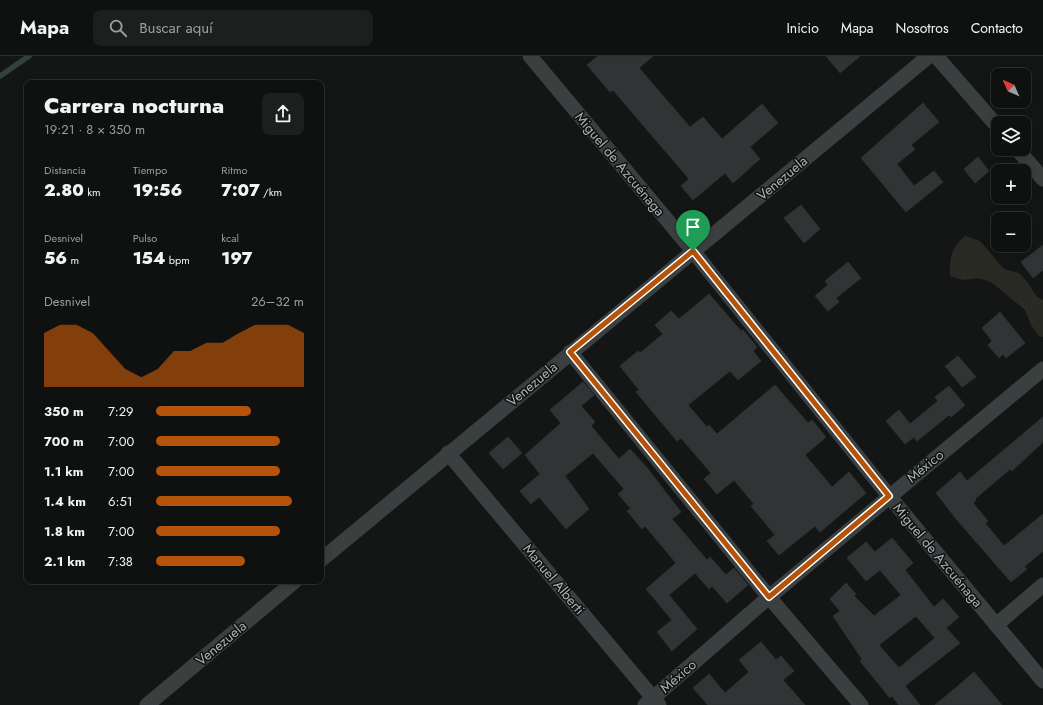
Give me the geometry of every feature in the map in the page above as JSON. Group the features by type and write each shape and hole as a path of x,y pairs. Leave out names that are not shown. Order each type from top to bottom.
{"street":[{"name":"Miguel de Azcuénaga","path":"530,56 693,251 889,496 1043,681"},
{"name":"Venezuela","path":"324,557 570,352 930,56"},
{"path":"936,56 991,119"},
{"path":"1024,156 1041,172"},
{"path":"570,352 769,597 861,705"},
{"name":"México","path":"652,703 769,597 1043,369"},
{"name":"Manuel Alberti","path":"448,453 652,703"},
{"name":"Venezuela","path":"147,705 291,584"},
{"path":"996,625 1043,585"}],"shaded area":[{"path":"965,236 980,241 1004,269 1019,273 1029,284 1036,296 1043,300 1043,337 1039,336 1031,325 1025,310 991,282 978,278 963,280 950,276 952,254 956,245"}],"building":[{"path":"598,56 653,56 639,68 690,127 703,117 722,139 762,104 778,123 750,147 760,159 733,183 725,173 693,200 681,186 689,179 613,90 610,92 587,65"},
{"path":"826,56 860,56 840,73"},
{"path":"923,103 939,122 911,145 915,149 897,164 914,186 934,171 943,182 906,212 861,158"},
{"path":"978,157 989,171 975,183 964,169"},
{"path":"801,205 820,229 804,243 784,218"},
{"path":"1043,245 1043,270 1033,278 1021,262"},
{"path":"848,262 861,278 836,298 839,302 828,311 815,296 828,285 825,281"},
{"path":"709,294 757,347 753,351 761,361 738,380 730,371 688,405 707,427 709,425 717,434 775,385 808,423 812,420 826,437 805,455 832,487 849,472 866,493 820,532 815,526 779,555 767,541 775,535 751,506 754,504 734,480 717,494 704,479 711,473 681,438 677,441 636,392 639,390 620,366 638,351 640,353 663,334 655,325 671,311 679,319"},
{"path":"1000,312 1025,343 1006,358 1003,354 999,358 988,345 992,341 982,328"},
{"path":"958,356 976,377 962,387 945,366"},
{"path":"583,382 594,395 581,406 595,422 591,426 619,459 630,449 648,469 681,512 672,519 707,560 710,557 726,575 734,568 748,585 727,603 712,586 709,589 695,573 669,595 697,629 672,651 657,632 672,620 646,589 676,563 645,526 642,529 627,511 631,509 618,494 624,489 593,453 565,476 589,509 566,529 539,497 531,504 520,491 540,474 525,455 561,423 550,410"},
{"path":"949,386 965,405 951,417 949,415 917,441 914,437 905,444 886,421 899,410 910,424 938,401 935,397"},
{"path":"1043,417 1043,442 1012,471 1010,469 975,499 976,500 973,503 988,521 985,523 1004,546 1043,514 1043,551 1024,567 1027,569 1011,582 957,520 936,493 960,472 967,481"},
{"path":"508,437 522,453 503,469 489,453"},
{"path":"892,538 913,563 905,570 934,607 943,599 959,617 946,628 960,643 905,686 920,705 899,705 892,696 890,698 860,661 862,659 833,616 840,611 830,599 846,583 856,594 854,596 874,616 901,595 880,570 866,581 847,558 866,542 875,552","holes":["916,616 935,638 899,668 879,645"]},
{"path":"761,642 776,660 781,656 794,671 783,680 805,705 708,705 693,688 709,674 725,693 749,672 739,660"},
{"path":"974,672 1002,705 935,705 959,685"}],"waterway":[{"path":"0,76 29,56"}],"route":[{"path":"693,251 889,496 769,597 570,352 693,251"}]}
